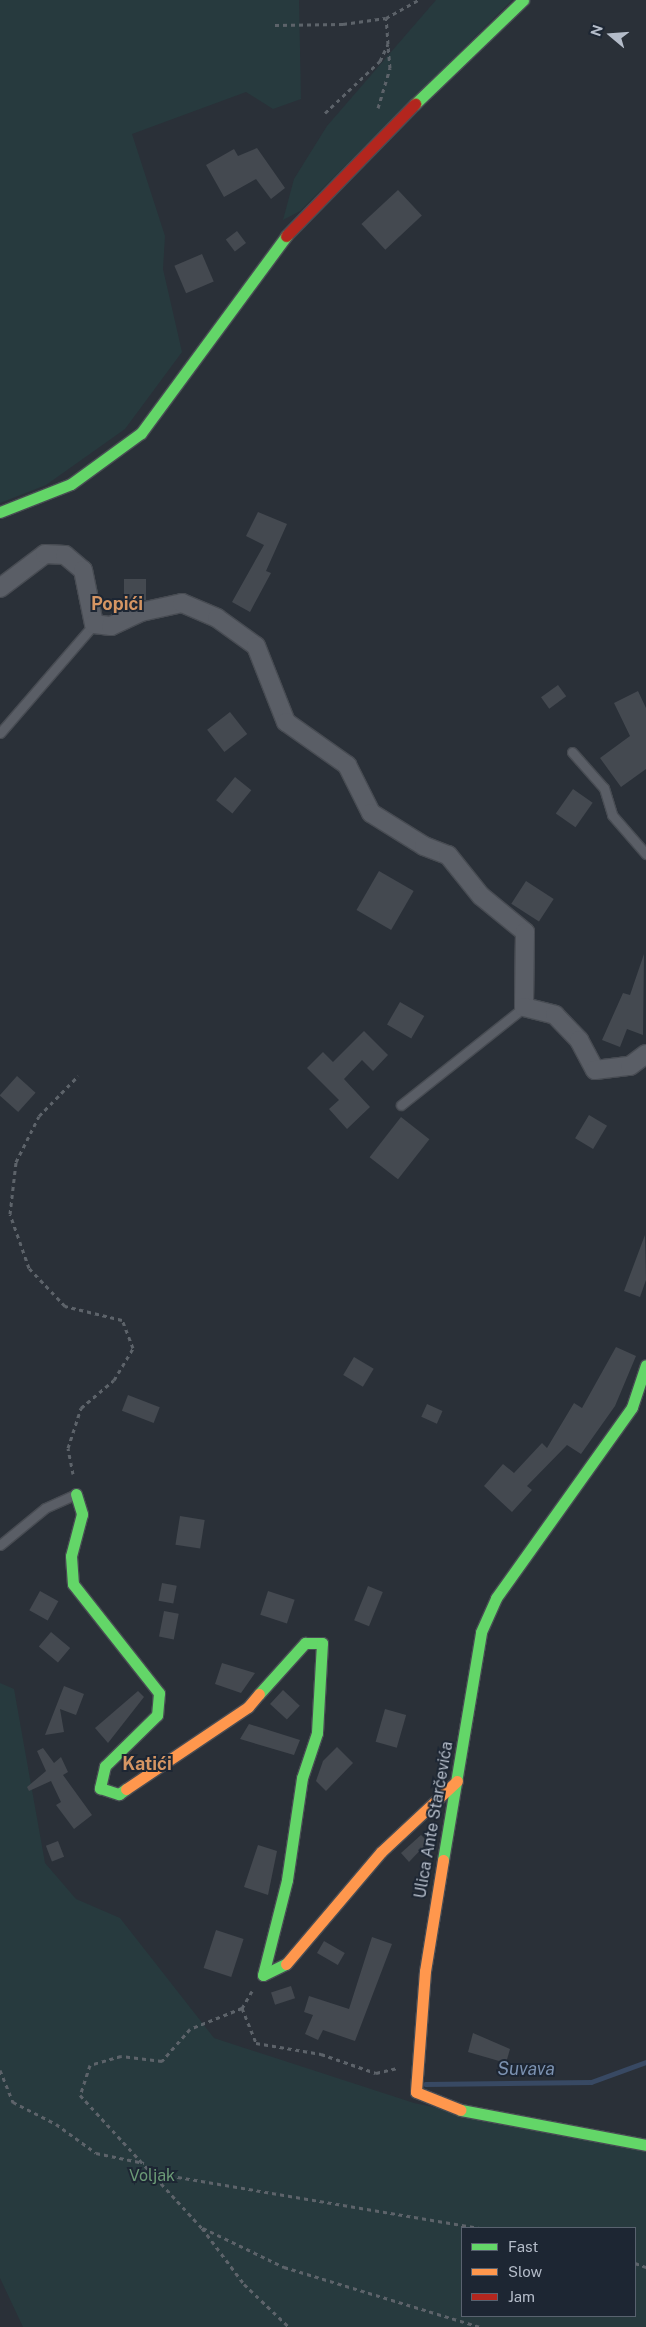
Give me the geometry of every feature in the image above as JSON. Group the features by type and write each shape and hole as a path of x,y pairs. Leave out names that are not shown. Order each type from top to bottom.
{"street":[{"path":"0,512 71,484 140,433 268,256 346,170 523,0"},
{"path":"0,588 44,554 65,555 83,570 94,624 111,626 141,612 182,603 217,618 256,646 286,722 347,765 371,813 424,846 448,855 481,896 525,932 524,1007 555,1015 579,1040 595,1070 630,1066 646,1054"},
{"name":"Ulica Ante Starčevića","path":"646,1365 632,1406 496,1598 481,1632 426,1970 416,2092 465,2111 646,2145"},
{"path":"76,1494 82,1514 71,1556 73,1584 159,1693 157,1715 105,1766 100,1788 119,1794 248,1707 306,1643 322,1643 317,1732 302,1778 287,1880 263,1975"},
{"path":"263,1975 286,1964 381,1852 458,1781"}],"lane":[{"path":"0,734 94,624"},
{"path":"572,752 604,788 612,815 646,854"},
{"path":"401,1105 524,1007"},
{"path":"0,1545 45,1508 76,1494"}],"path":[{"path":"276,25 344,24 386,18 418,0"},
{"path":"377,111 390,68 386,18"},
{"path":"325,113 380,62 388,44"},
{"path":"76,1494 68,1448 81,1408 114,1380 133,1348 122,1320 65,1306 29,1268 10,1214 16,1162 40,1116 78,1076"},
{"path":"263,1975 242,2008 190,2029 162,2061 122,2056 90,2065 80,2095 154,2173 202,2228 244,2284 289,2327"},
{"path":"242,2008 256,2043 321,2054 376,2073 417,2068"},
{"path":"0,2070 13,2102 56,2124 96,2153 144,2163"},
{"path":"154,2173 473,2227"},
{"path":"202,2228 284,2267 480,2327"}],"green space":[{"path":"0,0 299,0 301,99 273,109 246,92 132,134 165,236 163,269 182,352 125,429 46,485 0,503"},
{"path":"436,0 512,0 300,211 283,220 294,179 327,126"},
{"name":"Voljak","path":"0,1683 14,1689 45,1863 76,1899 120,1918 214,2038 414,2103 646,2152 646,2327 23,2327 0,2278"}],"building":[{"path":"257,148 285,188 271,199 256,179 224,197 206,165 234,149 238,156"},
{"path":"398,190 422,216 385,250 361,224"},
{"path":"237,231 246,243 235,251 226,239"},
{"path":"202,254 214,282 186,293 174,266"},
{"path":"258,512 287,524 266,571 271,573 250,612 232,602 264,545 246,536"},
{"path":"124,579 146,579 146,600 124,605"},
{"path":"558,685 566,696 549,709 541,697"},
{"path":"638,691 646,708 646,769 621,787 600,758 630,736 614,703"},
{"path":"230,712 247,734 224,752 207,730"},
{"path":"235,777 251,790 232,814 216,800"},
{"path":"573,789 593,803 575,827 556,814"},
{"path":"379,871 414,891 391,930 356,910"},
{"path":"526,881 554,899 539,922 511,904"},
{"path":"644,954 643,1035 627,1029 620,1047 602,1040 623,993 630,995"},
{"path":"400,1002 424,1016 411,1039 387,1025"},
{"path":"364,1031 388,1055 373,1071 362,1060 344,1079 370,1107 347,1129 329,1109 339,1100 307,1068 323,1052 333,1062"},
{"path":"17,1076 36,1093 18,1112 0,1096"},
{"path":"589,1115 607,1126 593,1149 575,1138"},
{"path":"401,1117 429,1139 398,1179 370,1157"},
{"path":"645,1235 646,1280 640,1297 624,1291"},
{"path":"616,1347 636,1356 615,1406 581,1454 567,1445 527,1486 532,1490 512,1512 484,1486 503,1464 514,1473 542,1443 547,1448 574,1403 582,1408"},
{"path":"354,1357 374,1369 363,1387 343,1375"},
{"path":"128,1395 160,1407 154,1423 122,1411"},
{"path":"427,1404 443,1411 437,1424 421,1417"},
{"path":"180,1516 205,1520 200,1549 175,1545"},
{"path":"162,1583 177,1586 173,1604 159,1601"},
{"path":"368,1586 383,1592 369,1626 354,1620"},
{"path":"40,1591 58,1601 48,1620 29,1610"},
{"path":"268,1591 295,1600 287,1623 260,1615"},
{"path":"164,1611 179,1614 174,1639 159,1637"},
{"path":"51,1632 70,1648 58,1663 39,1647"},
{"path":"222,1663 255,1673 241,1693 215,1684"},
{"path":"64,1686 84,1694 76,1715 60,1709 64,1732 45,1735"},
{"path":"283,1690 300,1706 287,1720 270,1704"},
{"path":"138,1691 144,1697 108,1743 95,1728"},
{"path":"385,1709 406,1715 397,1748 376,1742"},
{"path":"249,1724 300,1740 294,1755 240,1739"},
{"path":"337,1747 353,1763 326,1791 316,1781 323,1761"},
{"path":"43,1748 54,1763 61,1757 68,1772 63,1775 92,1815 74,1829 56,1805 61,1802 51,1781 29,1791 27,1787 46,1771 37,1751"},
{"path":"421,1835 428,1842 409,1862 401,1853"},
{"path":"58,1841 64,1857 52,1862 46,1846"},
{"path":"258,1845 277,1851 268,1895 244,1887"},
{"path":"216,1930 244,1939 231,1977 204,1968"},
{"path":"372,1937 392,1944 355,2041 323,2030 318,2040 305,2034 313,2015 304,2012 309,1996 349,2009"},
{"path":"324,1941 345,1953 338,1965 317,1953"},
{"path":"291,1986 295,1998 275,2005 271,1992"},
{"path":"473,2033 510,2049 506,2063 468,2052"}],"waterway":[{"name":"Suvava","path":"425,2084 591,2082 646,2062"}],"traffic: fast":[{"path":"415,104 523,0"},
{"path":"0,512 71,484 141,433 286,236"},
{"path":"443,1860 481,1632 496,1598 632,1407 646,1365"},
{"path":"76,1494 82,1514 71,1556 73,1584 159,1693 157,1715 105,1766 100,1788 119,1794 126,1789"},
{"path":"259,1694 305,1643 322,1643 317,1733 302,1778 287,1880 263,1975 286,1964"},
{"path":"461,2110 646,2145"}],"traffic: slow":[{"path":"126,1789 248,1707 259,1694"},
{"path":"286,1964 381,1852 457,1781"},
{"path":"443,1860 425,1971 416,2092 461,2110"}],"traffic: jam":[{"path":"286,236 415,104"}],"district":[{"name":"Popići","path":"117,604"},
{"name":"Katići","path":"147,1764"}]}
